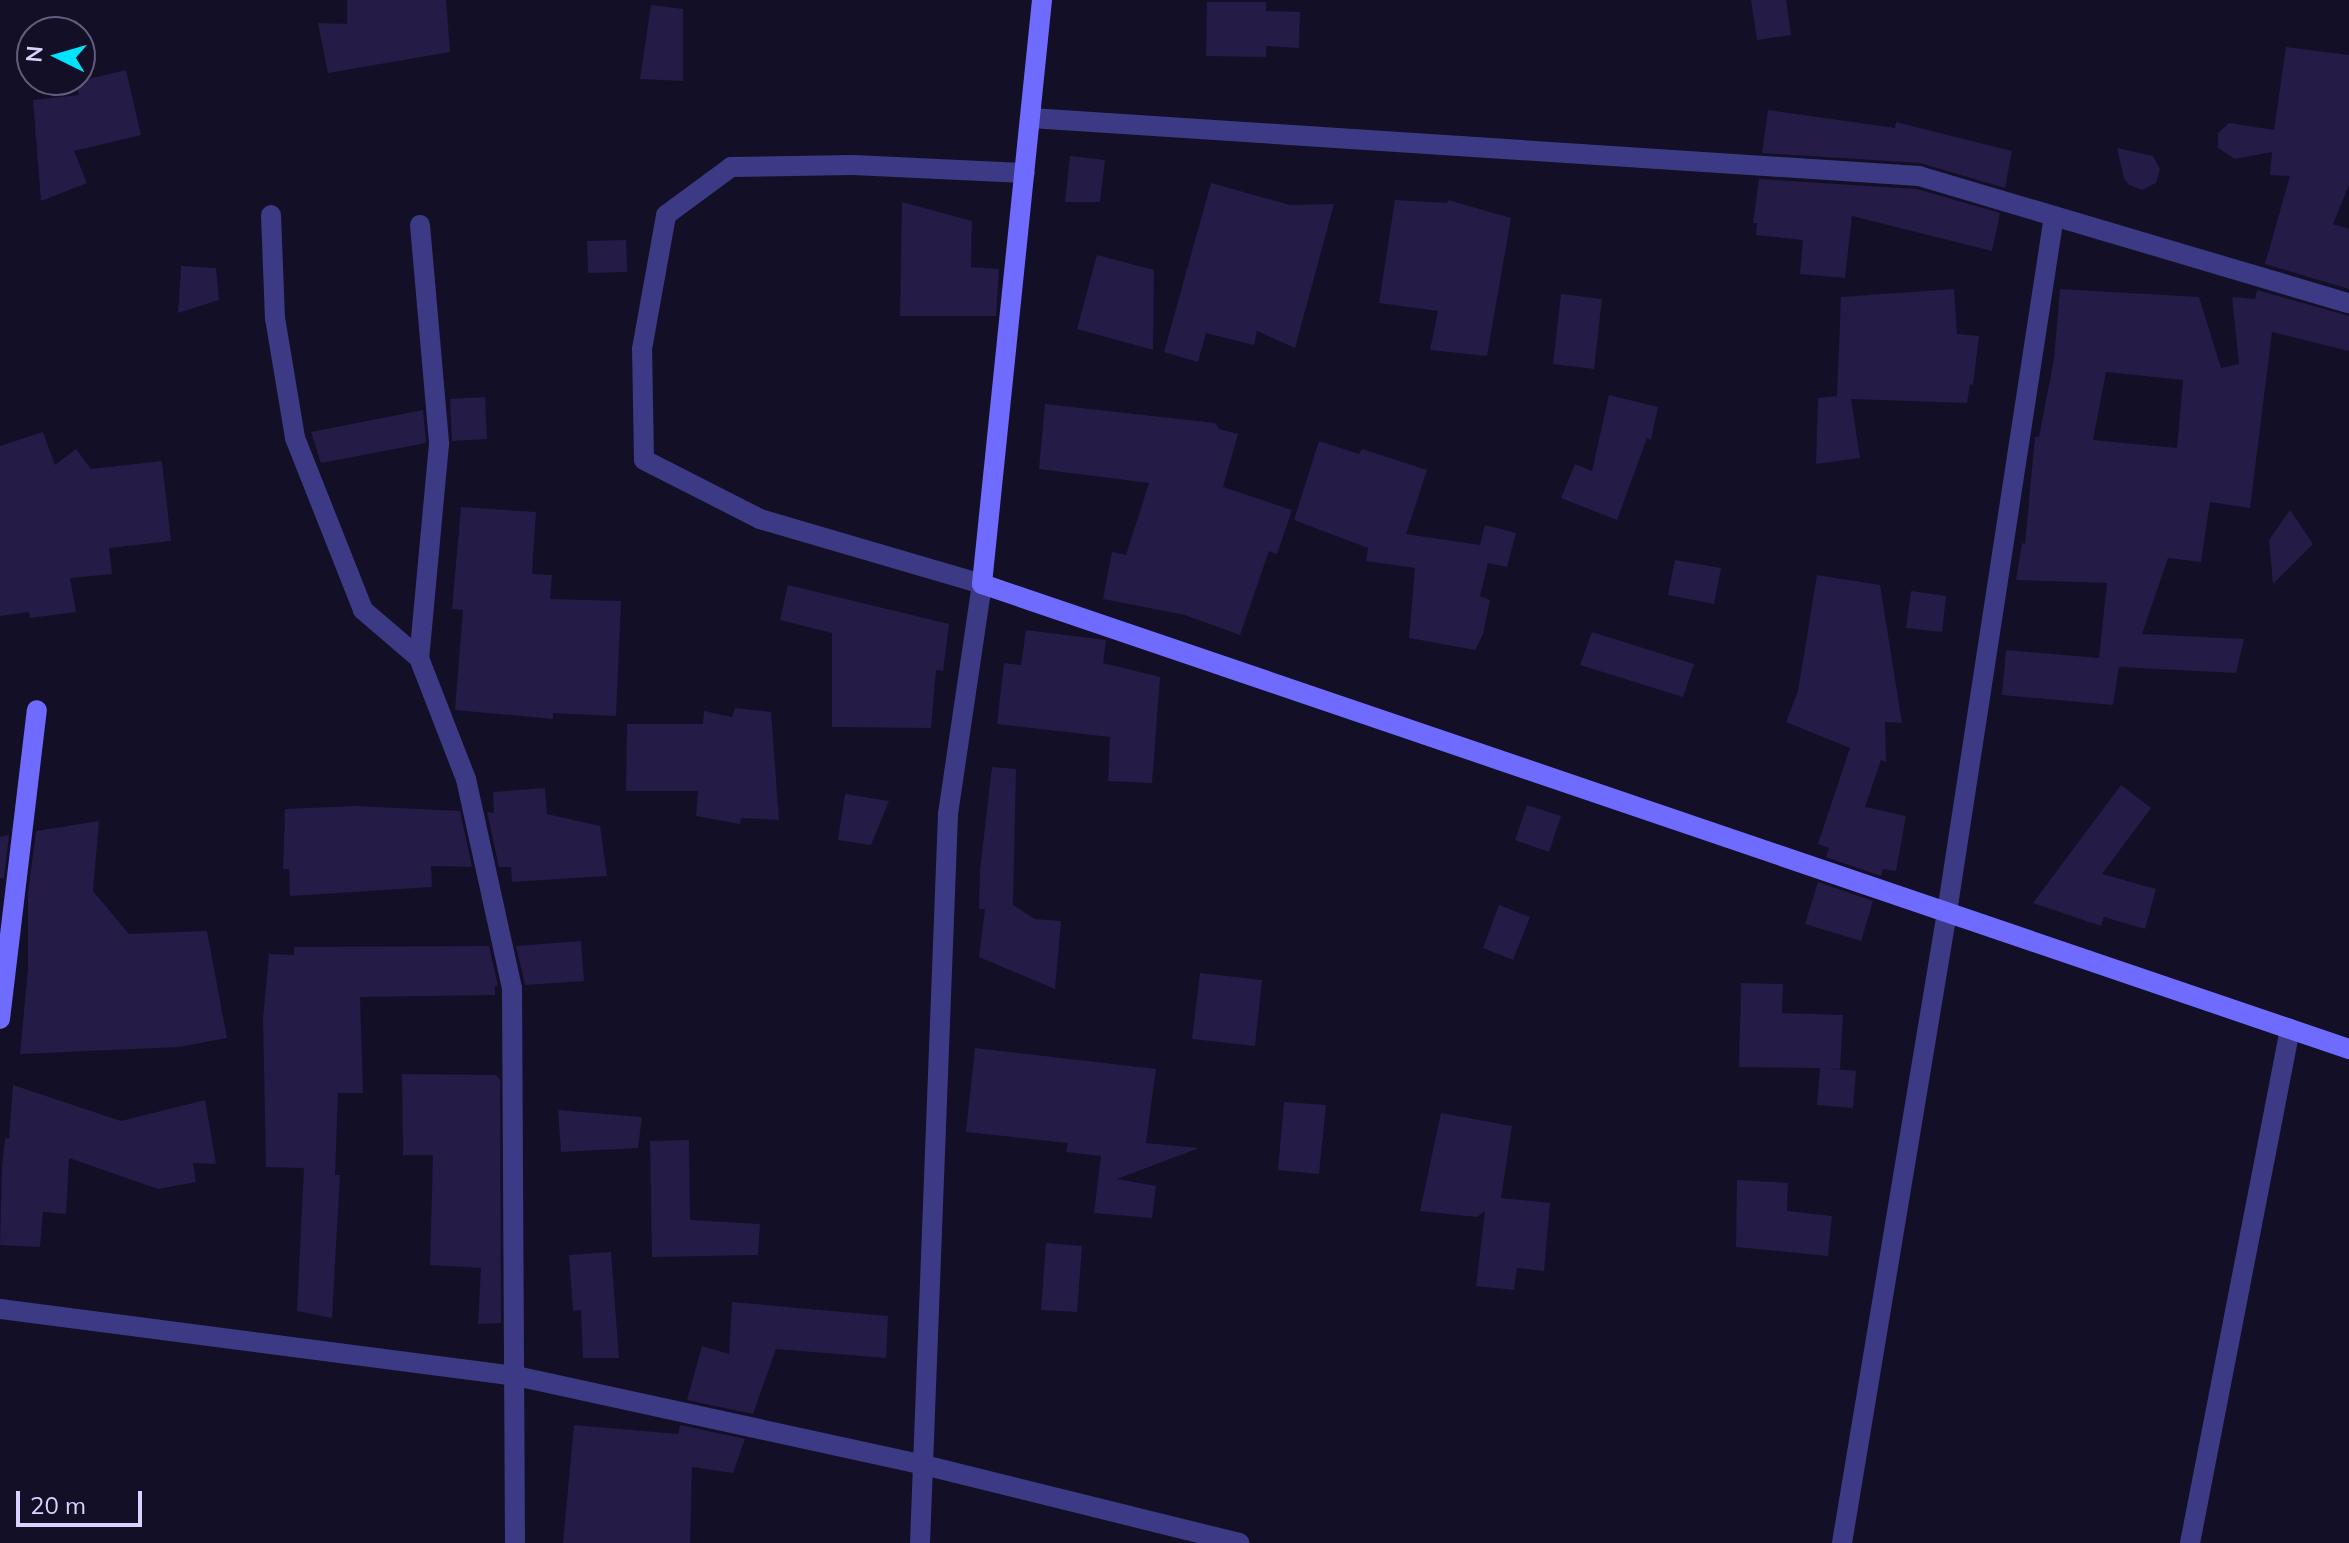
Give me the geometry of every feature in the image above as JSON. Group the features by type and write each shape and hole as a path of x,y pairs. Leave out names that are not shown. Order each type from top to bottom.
{"main road":[{"path":"1042,0 982,584 2349,1049"},
{"path":"0,1019 37,710"}],"street":[{"path":"1031,118 1919,176 2349,303"},
{"path":"920,1543 948,814 982,584 760,519 644,460 642,349 666,215 731,167 853,165 1025,173"},
{"path":"271,215 275,318 295,438 363,610 419,658"},
{"path":"1842,1543 1947,912 2054,216"},
{"path":"420,225 439,444 419,658 466,779 512,988 515,1543"},
{"path":"2190,1543 2290,1029"},
{"path":"0,1309 516,1376 924,1465 1239,1543"}],"building":[{"path":"347,0 446,0 450,52 328,73 318,23 347,24"},
{"path":"1751,0 1786,0 1791,35 1757,40"},
{"path":"1207,2 1266,2 1266,11 1300,12 1299,48 1266,46 1266,57 1206,56"},
{"path":"651,5 683,9 683,81 640,79"},
{"path":"2286,47 2349,55 2349,185 2333,224 2349,229 2349,289 2265,264 2290,176 2270,175 2272,152 2235,159 2218,148 2218,133 2229,123 2274,130"},
{"path":"126,70 141,135 74,151 87,183 41,201 33,100 96,96 96,77"},
{"path":"1768,110 1895,128 1896,122 2012,151 2005,188 1920,163 1762,153"},
{"path":"2117,148 2153,156 2160,169 2156,183 2142,190 2129,185 2124,179"},
{"path":"1070,156 1105,160 1100,202 1065,202"},
{"path":"1759,179 1917,189 2000,213 1992,251 1852,216 1845,278 1800,274 1803,240 1756,235 1757,223 1753,223"},
{"path":"1211,183 1290,205 1334,204 1295,348 1257,331 1254,345 1206,333 1198,362 1164,352"},
{"path":"1395,200 1447,203 1448,200 1511,218 1487,356 1430,350 1438,311 1379,303"},
{"path":"902,202 972,221 971,267 999,269 996,316 900,316"},
{"path":"626,240 627,272 588,273 587,241"},
{"path":"1097,255 1154,270 1153,350 1077,329"},
{"path":"181,266 216,268 219,300 178,313"},
{"path":"1954,289 1957,334 1979,336 1973,385 1970,384 1967,403 1851,399 1860,458 1816,464 1818,398 1837,396 1841,297"},
{"path":"2060,289 2199,297 2221,368 2239,364 2232,297 2255,299 2257,290 2349,316 2349,351 2272,332 2250,508 2210,502 2201,562 2168,558 2142,634 2244,639 2236,673 2119,667 2113,705 2002,695 2006,650 2099,658 2107,583 2016,580 2022,543 2025,544 2035,437 2039,437 2054,359","holes":["2106,372 2183,380 2177,448 2093,440"]},
{"path":"1561,294 1602,299 1594,369 1553,364"},
{"path":"1609,395 1658,407 1651,440 1647,438 1617,520 1561,498 1575,464 1592,471"},
{"path":"485,397 487,439 452,441 450,399"},
{"path":"1045,404 1215,423 1219,429 1238,434 1223,487 1292,510 1277,554 1269,551 1240,635 1185,615 1103,599 1112,552 1126,555 1149,483 1039,469"},
{"path":"423,410 426,443 321,463 311,432"},
{"path":"43,432 55,465 76,449 91,469 162,461 171,541 109,548 112,574 70,578 76,612 30,618 29,612 0,616 0,446"},
{"path":"1319,441 1359,454 1362,449 1427,470 1406,534 1480,545 1485,525 1516,533 1507,567 1488,563 1480,596 1490,600 1483,634 1475,650 1409,638 1415,568 1366,561 1368,548 1294,520"},
{"path":"461,507 536,512 532,574 552,575 550,599 621,601 616,716 553,713 553,719 455,710 463,610 452,609"},
{"path":"2290,510 2313,544 2273,584 2269,540"},
{"path":"1675,560 1721,568 1714,604 1668,595"},
{"path":"1817,575 1880,585 1902,723 1885,722 1886,762 1881,760 1865,807 1906,816 1896,871 1883,869 1881,876 1826,857 1829,848 1818,844 1850,748 1786,722 1798,691"},
{"path":"788,585 949,624 943,671 936,670 931,728 832,727 832,633 780,620"},
{"path":"1911,591 1946,596 1942,632 1906,628"},
{"path":"1026,630 1106,640 1103,663 1160,677 1152,783 1108,781 1110,737 997,724 1004,663 1021,665"},
{"path":"1592,632 1694,664 1683,697 1580,665"},
{"path":"735,708 771,712 779,820 741,818 740,824 696,816 698,791 626,791 627,724 703,724 704,711 732,717"},
{"path":"992,767 1016,769 1013,905 1035,919 1061,921 1055,989 979,957 985,909 979,909 980,870"},
{"path":"2121,785 2151,808 2102,874 2156,889 2145,929 2104,917 2101,926 2033,903"},
{"path":"545,788 547,814 600,826 607,876 512,882 511,867 499,867 487,812 494,813 493,792"},
{"path":"845,794 889,801 871,845 838,840"},
{"path":"1527,805 1561,816 1549,852 1515,840"},
{"path":"356,806 460,811 472,867 431,866 432,887 290,896 289,869 283,869 285,809"},
{"path":"99,821 93,891 129,934 207,931 227,1038 179,1047 20,1054 28,969 28,893 36,831"},
{"path":"9,835 4,878 0,878 0,837"},
{"path":"1818,882 1873,901 1861,941 1805,924"},
{"path":"1499,905 1530,917 1513,960 1483,948"},
{"path":"581,941 584,981 525,985 516,946"},
{"path":"489,946 498,986 495,986 495,995 360,997 363,1093 338,1093 335,1175 340,1175 332,1318 297,1311 304,1168 266,1167 263,1019 269,954 294,955 294,947"},
{"path":"1200,973 1262,980 1255,1046 1192,1039"},
{"path":"1741,983 1783,984 1782,1013 1843,1015 1840,1069 1823,1068 1856,1071 1853,1108 1817,1105 1820,1068 1739,1067"},
{"path":"975,1048 1156,1069 1146,1143 1199,1148 1117,1179 1156,1186 1152,1218 1094,1213 1101,1156 1066,1152 1068,1143 966,1132"},
{"path":"402,1074 496,1075 500,1080 501,1323 478,1324 481,1268 430,1265 433,1155 403,1155"},
{"path":"13,1085 121,1121 205,1100 216,1164 193,1163 196,1182 158,1189 69,1158 66,1214 43,1212 40,1247 0,1245 2,1166 5,1138 9,1139"},
{"path":"1284,1102 1326,1105 1319,1174 1278,1170"},
{"path":"558,1110 642,1117 638,1148 561,1152"},
{"path":"1441,1113 1512,1126 1501,1198 1550,1203 1544,1271 1517,1268 1514,1290 1476,1286 1485,1211 1477,1217 1420,1211"},
{"path":"689,1140 690,1220 760,1224 758,1255 652,1257 650,1141"},
{"path":"1737,1180 1788,1183 1787,1211 1832,1216 1828,1256 1736,1247"},
{"path":"1046,1243 1082,1246 1077,1312 1041,1310"},
{"path":"611,1252 619,1358 583,1358 581,1310 573,1311 569,1255"},
{"path":"732,1302 888,1316 886,1358 776,1349 753,1414 687,1400 702,1346 729,1354"},
{"path":"574,1425 678,1434 680,1425 745,1439 733,1473 692,1467 690,1543 563,1543"}]}
